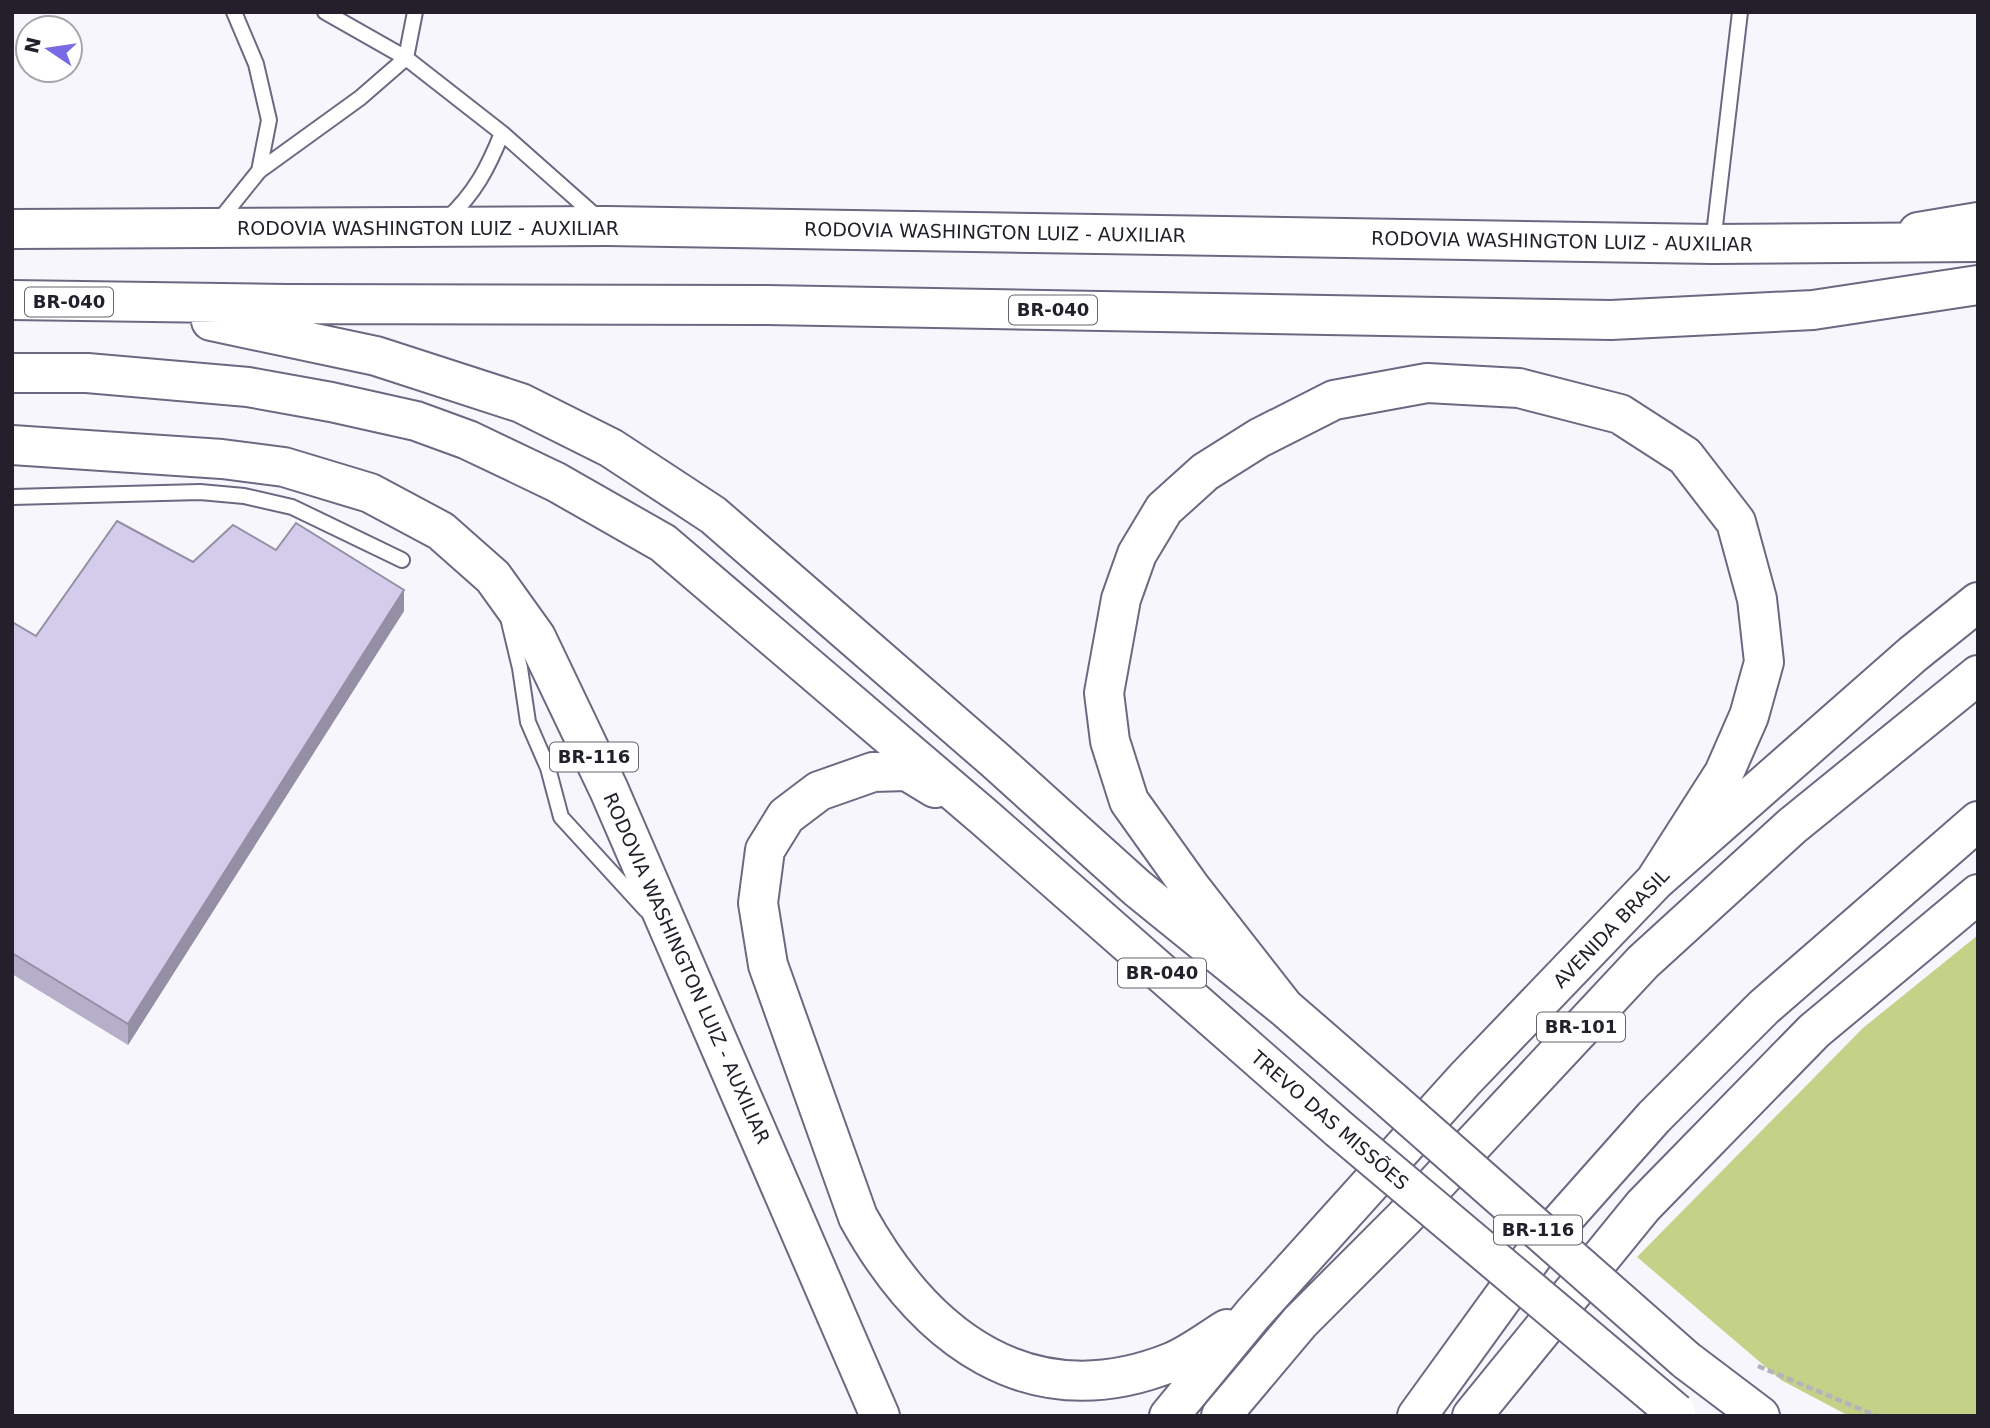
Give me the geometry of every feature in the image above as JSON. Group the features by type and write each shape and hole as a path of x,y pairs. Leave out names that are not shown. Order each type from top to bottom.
{"main road":[{"path":"1853,243 1978,222"},
{"name":"RODOVIA WASHINGTON LUIZ - AUXILIAR","path":"12,229 607,226 1713,244 1978,242"},
{"name":"BR-040","path":"12,300 126,303 767,305 1611,320 1813,310 1978,285"},
{"name":"BR-116","path":"126,303 376,356 521,403 611,448 713,515 995,760 1137,888 1284,1007 1686,1360 1760,1416"},
{"name":"BR-040","path":"12,373 87,373 248,387 404,418 468,440 556,482 663,543 984,817"},
{"path":"12,384 87,373"},
{"path":"1284,1007 1191,888 1129,801 1110,741 1104,693 1121,599 1137,554 1164,509 1205,472 1259,438 1335,400 1427,383 1518,388 1620,414 1685,456 1737,522 1757,599 1764,662 1749,716 1724,773 1655,881"},
{"name":"RODOVIA WASHINGTON LUIZ - AUXILIAR","path":"12,444 222,458 284,467 382,499 441,531 493,578 536,637 609,790 681,951 880,1416"},
{"name":"AVENIDA BRASIL","path":"1169,1416 1253,1314 1465,1079 1655,881 1913,654 1978,602"},
{"name":"BR-101","path":"1221,1416 1300,1322 1404,1218 1643,962 1792,826 1978,675"},
{"path":"984,817 907,771 873,772 819,791 786,816 765,850 758,903 768,965 858,1217 900,1283 946,1330 992,1360 1034,1374 1067,1382 1126,1376 1173,1361 1253,1314"},
{"name":"TREVO DAS MISSÕES","path":"984,817 1339,1129 1678,1414"},
{"path":"1417,1416 1543,1242 1654,1117 1764,1007 1978,821"},
{"path":"1472,1416 1653,1196 1814,1031 1978,894"}],"lane":[{"path":"234,12 256,64 268,120 259,171"},
{"path":"325,12 406,58 502,133 607,226"},
{"path":"213,229 259,171 360,98 406,58 415,12"},
{"path":"1713,244 1740,12"},
{"path":"437,228 467,200 487,169 502,133"},
{"path":"12,497 200,492 244,496 292,507 402,560"},
{"path":"493,578 511,629 528,722 548,768 561,817 619,878 681,951"}],"path":[{"path":"1724,1390 1757,1366 1877,1416"}],"green space":[{"path":"1978,935 1978,1416 1849,1416 1781,1380 1637,1257 1863,1028"}],"building":[{"path":"117,521 193,562 233,525 276,550 296,523 404,590 128,1024 12,953 12,622 36,636"}]}
